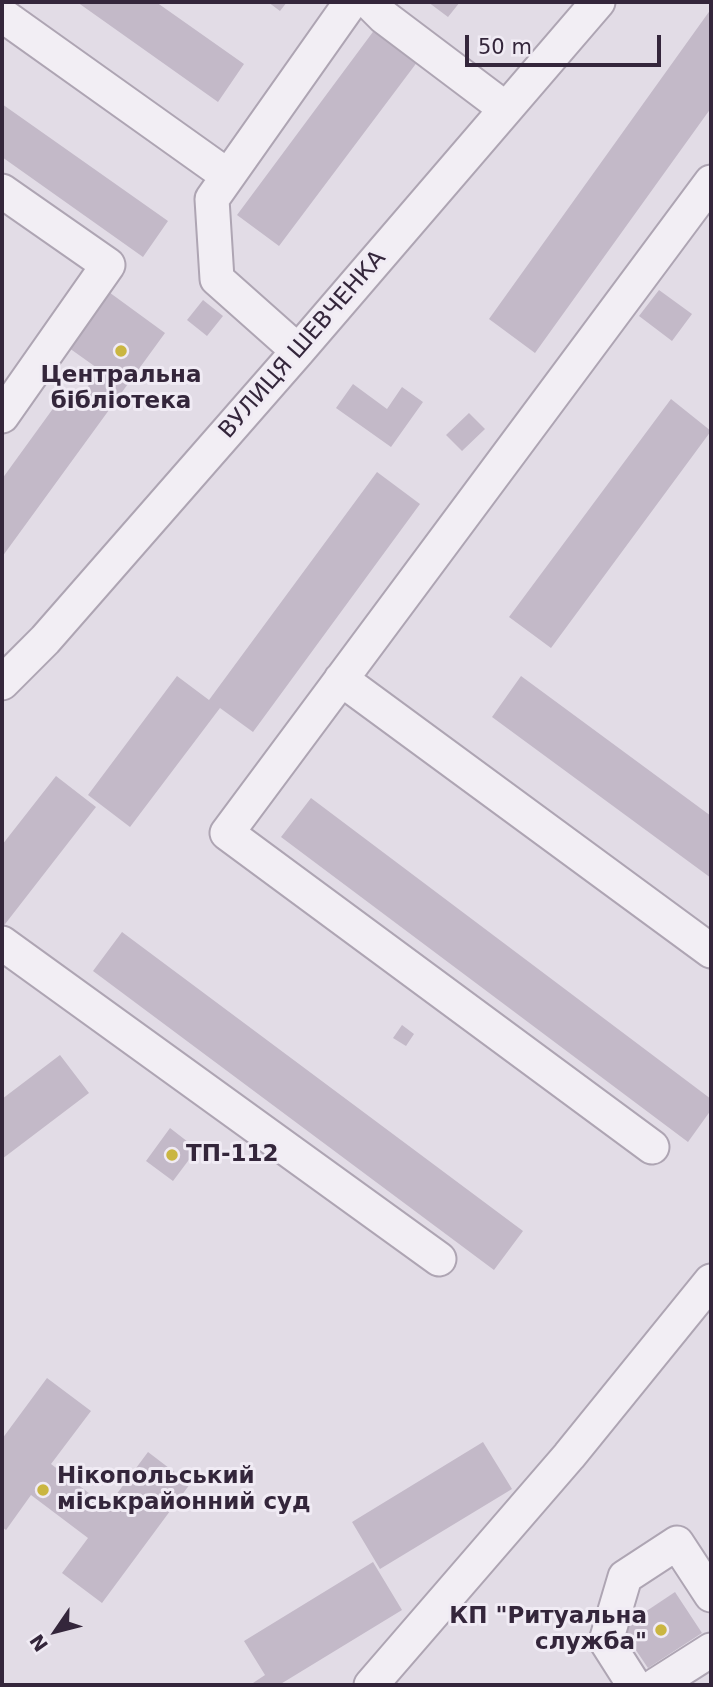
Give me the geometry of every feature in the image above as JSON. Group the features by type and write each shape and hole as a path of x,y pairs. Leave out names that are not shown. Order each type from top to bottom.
{"street":[{"path":"298,351 218,279 212,199 351,2"},
{"path":"369,2 384,17 506,109"},
{"name":"ВУЛИЦЯ ШЕВЧЕНКА","path":"2,683 45,640 298,351 598,2"},
{"path":"2,15 228,176"},
{"path":"652,1147 227,833 711,182"},
{"path":"2,191 108,265 2,416"},
{"path":"341,679 711,951"},
{"path":"2,943 439,1259"},
{"path":"371,1685 569,1456 711,1282"},
{"path":"634,1685 606,1641 625,1577 677,1543 711,1595"},
{"path":"656,1685 711,1650"}],"building":[{"path":"77,2 156,2 244,64 218,102"},
{"path":"268,2 287,2 280,11"},
{"path":"428,2 460,2 448,17"},
{"path":"711,9 711,108 535,353 489,319"},
{"path":"384,17 427,49 279,246 237,215"},
{"path":"2,104 168,221 143,257 2,157"},
{"path":"102,287 165,333 2,557 2,479 65,392 77,401 100,370 62,343"},
{"path":"659,290 692,314 672,341 639,316"},
{"path":"203,300 223,316 207,336 187,320"},
{"path":"353,384 387,409 402,387 423,402 391,447 336,408"},
{"path":"671,399 711,431 551,648 509,617"},
{"path":"469,413 485,429 462,451 446,435"},
{"path":"377,472 420,504 253,732 220,708 130,827 88,795 177,676 209,700"},
{"path":"521,676 711,816 711,878 492,717"},
{"path":"56,776 96,807 2,928 2,845"},
{"path":"311,798 711,1099 711,1110 688,1142 281,837"},
{"path":"122,932 523,1231 494,1270 93,971"},
{"path":"402,1025 414,1034 406,1046 393,1038"},
{"path":"60,1055 89,1093 2,1159 2,1099"},
{"name":"ТП-112","path":"170,1128 197,1149 173,1181 146,1161"},
{"name":"Нікопольський міськрайонний суд","path":"47,1378 91,1411 51,1464 107,1507 148,1452 190,1484 102,1603 62,1573 88,1538 31,1495 6,1530 2,1527 2,1439"},
{"path":"483,1442 512,1489 380,1569 352,1522"},
{"path":"373,1562 402,1610 279,1685 250,1685 265,1675 244,1641"},
{"name":"КП \"Ритуальна служба\"","path":"675,1592 702,1633 648,1668 621,1628"}],"place":[{"name":"Центральна бібліотека","path":"121,351"},
{"name":"ТП-112","path":"172,1155"},
{"name":"Нікопольський міськрайонний суд","path":"43,1490"},
{"name":"КП \"Ритуальна служба\"","path":"661,1630"}]}
